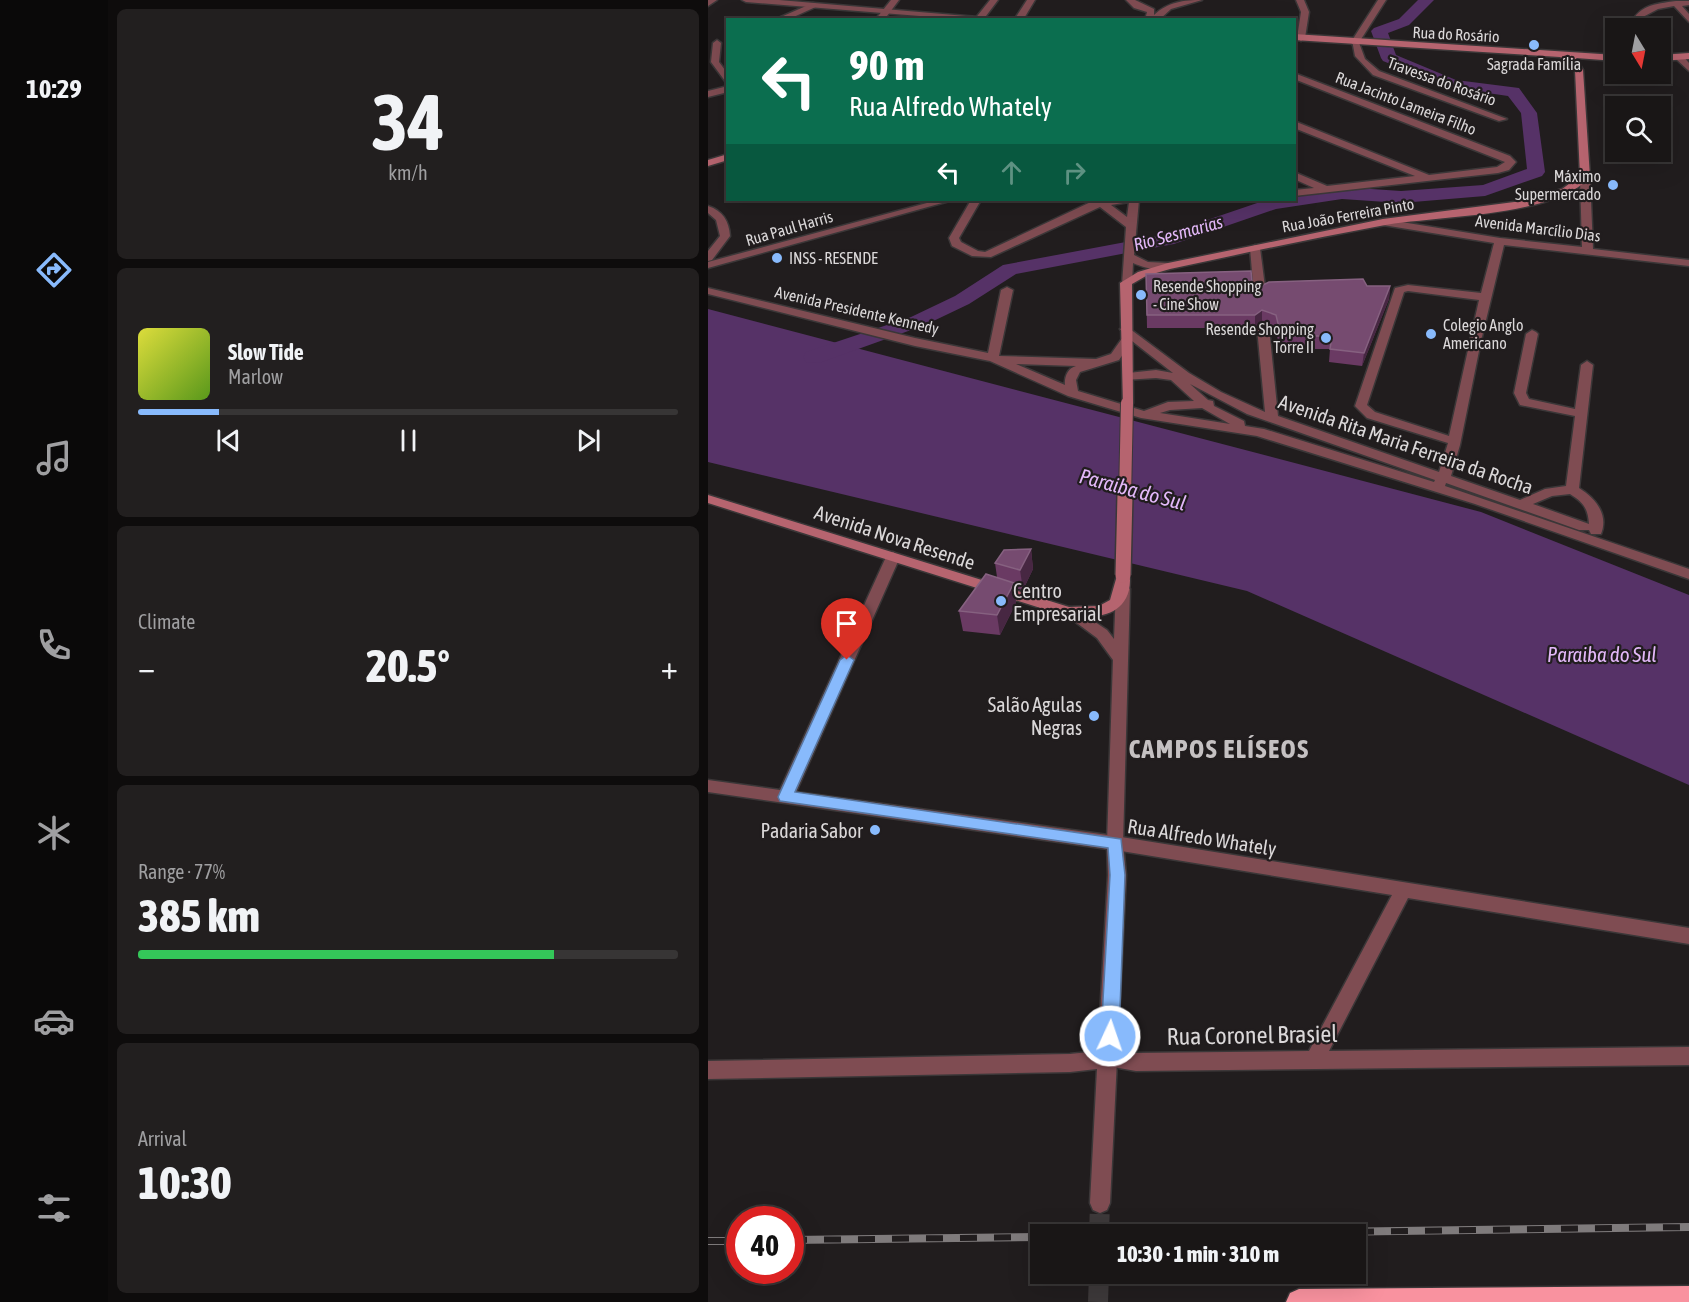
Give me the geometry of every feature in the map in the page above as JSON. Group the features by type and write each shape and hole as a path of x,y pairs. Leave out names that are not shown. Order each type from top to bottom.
{"highway":[{"path":"1299,1302 1689,1299"}],"main road":[{"name":"Rua do Rosário","path":"1298,38 1605,58"},
{"path":"1561,54 1573,60 1579,70 1586,177"},
{"path":"1579,70 1588,63 1605,61"},
{"path":"708,160 726,156"},
{"name":"Rua João Ferreira Pinto","path":"1126,283 1142,274 1168,266 1383,222 1523,204 1566,191 1586,177"},
{"path":"1123,582 1128,377 1126,283"},
{"name":"Avenida Nova Resende","path":"708,499 1070,612 1089,613 1107,610 1114,605 1123,582"}],"street":[{"path":"708,4 713,0"},
{"path":"746,0 979,18 994,0"},
{"path":"881,18 895,0"},
{"path":"1019,18 1031,0"},
{"path":"1130,0 1151,12 1150,18"},
{"path":"1156,18 1165,9 1183,2 1198,0"},
{"path":"1298,38 1305,12 1300,0"},
{"path":"1359,43 1382,0"},
{"path":"1676,3 1689,19"},
{"path":"1638,18 1660,5 1689,3"},
{"path":"783,18 816,5"},
{"path":"712,42 712,62 726,80"},
{"name":"Travessa do Rosário","path":"1359,43 1356,52 1361,61 1376,73 1502,118"},
{"path":"1684,57 1689,68"},
{"name":"Rua Jacinto Lameira Filho","path":"1296,77 1507,158 1510,162 1505,168 1430,179"},
{"path":"708,94 726,90"},
{"path":"1296,125 1430,179"},
{"path":"1296,176 1325,189"},
{"path":"1586,177 1588,250"},
{"path":"1296,193 1430,179"},
{"name":"Rua Paul Harris","path":"708,265 944,201"},
{"path":"975,201 954,238 956,244 979,255 987,255 1097,201 1120,216 1132,229"},
{"path":"1126,283 1134,201"},
{"path":"708,209 717,213 724,222 725,236 708,258"},
{"name":"Avenida Marcílio Dias","path":"1383,222 1500,241 1689,263"},
{"path":"1440,483 1454,441 1485,297 1500,241"},
{"path":"1255,248 1260,295"},
{"path":"1130,255 1146,265 1168,266"},
{"path":"1454,441 1371,415 1361,406 1399,290 1408,288 1485,297"},
{"path":"995,359 1007,290"},
{"name":"Avenida Presidente Kennedy","path":"709,291 915,342 995,359 1098,363"},
{"path":"1263,328 1272,418"},
{"path":"1072,393 1070,380 1075,370 1115,357 1127,334"},
{"name":"Avenida Rita Maria Ferreira da Rocha","path":"1127,334 1203,388 1251,411 1689,574"},
{"path":"1532,334 1520,393 1524,402 1581,414"},
{"name":"Avenida Presidente Kennedy","path":"995,359 1072,393 1144,415"},
{"path":"1572,490 1587,365"},
{"path":"1128,377 1166,374 1184,383 1202,403 1224,418 1259,432"},
{"path":"1168,406 1180,397 1184,383"},
{"path":"1144,415 1168,406 1202,403 1228,405 1251,411"},
{"name":"Avenida Rita Maria Ferreira da Rocha","path":"1144,415 1259,432 1522,504 1689,564"},
{"path":"1522,504 1550,492 1572,490 1586,498 1595,510 1596,531"},
{"path":"785,797 893,557"},
{"path":"1100,1203 1118,875 1115,843 1123,582"},
{"path":"1070,612 1102,634 1122,661"},
{"name":"Rua Alfredo Whately","path":"708,786 1115,843 1689,936"},
{"path":"1315,1059 1403,891"},
{"name":"Rua Coronel Brasiel","path":"708,1070 1070,1063 1109,1059 1136,1062 1689,1056"}],"water":[{"name":"Paraiba do Sul","path":"708,309 1481,512 1689,595 1689,785 1247,591 708,462"}],"building":[{"path":"1251,271 1252,282 1259,287 1269,282 1363,279 1367,286 1390,286 1364,353 1330,349 1332,336 1281,336 1276,315 1262,310 1255,315 1147,315 1146,274"},
{"path":"1031,549 1020,570 995,563 1004,550"},
{"path":"986,574 1014,583 997,615 959,611"}],"waterway":[{"name":"Rio Sesmarias","path":"1296,200 1342,193 1401,197 1485,190 1536,172 1529,113 1513,92 1453,84 1389,58 1379,31 1404,22 1427,0"},
{"name":"Rio Sesmarias","path":"814,357 918,321 962,300 1010,269 1167,240 1273,204 1292,201"}],"tunnel":[{"path":"1099,1224 1100,1203"},
{"path":"1098,1302 1099,1284"}],"railway":[{"path":"1366,1232 1689,1227"},
{"path":"804,1240 1030,1237"},
{"path":"708,1241 726,1241"}],"place":[{"name":"Sagrada Família","path":"1534,45"},
{"name":"Máximo Supermercado","path":"1613,185"},
{"name":"INSS - RESENDE","path":"777,258"},
{"name":"Resende Shopping - Cine Show","path":"1141,295"},
{"name":"Colegio Anglo Americano","path":"1431,334"},
{"name":"Resende Shopping Torre II","path":"1326,338"},
{"name":"Centro Empresarial","path":"1001,601"},
{"name":"Salão Agulas Negras","path":"1094,716"},
{"name":"Padaria Sabor","path":"875,830"}],"district":[{"name":"CAMPOS ELÍSEOS","path":"1219,749"}],"route":[{"path":"847,660 785,797 1115,843 1118,875 1110,1036"}]}
